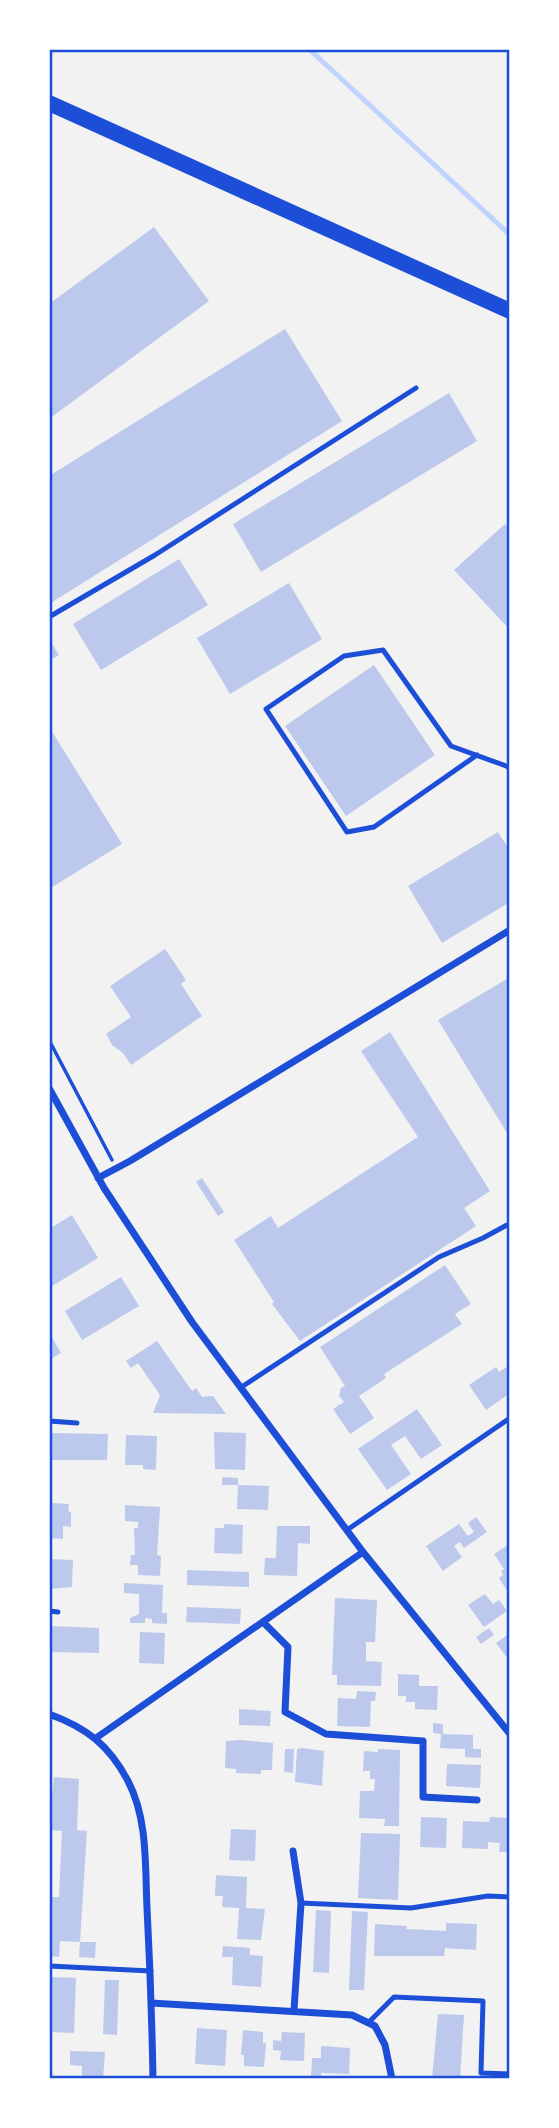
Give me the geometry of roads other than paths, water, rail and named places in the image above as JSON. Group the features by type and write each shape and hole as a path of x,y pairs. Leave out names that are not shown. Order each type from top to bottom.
{"main road":[{"path":"49,103 510,311"}],"street":[{"path":"98,1178 510,930"},
{"path":"49,1088 98,1178 192,1322 363,1552 510,1734"},
{"path":"96,1738 363,1552"},
{"path":"263,1622 288,1647 285,1712 326,1734 423,1741 423,1797 477,1800"},
{"path":"49,1714 71,1722 96,1738 128,1781 141,1819 153,2079"},
{"path":"293,1851 301,1903 294,2010"},
{"path":"151,2003 352,2015 375,2026 384,2045 392,2079"}],"lane":[{"path":"49,617 155,555 416,388"},
{"path":"477,755 374,827 347,832 266,709 344,656 383,650 451,746 477,755 509,768"},
{"path":"240,1388 439,1257 507,1225"},
{"path":"347,1531 510,1418"},
{"path":"49,1422 77,1423"},
{"path":"49,1611 58,1612"},
{"path":"301,1903 411,1908 488,1896 510,1897"},
{"path":"49,1966 150,1971"},
{"path":"368,2023 394,1997 483,2001 481,2073 510,2074"}],"waterway":[{"path":"309,49 510,235"}]}
